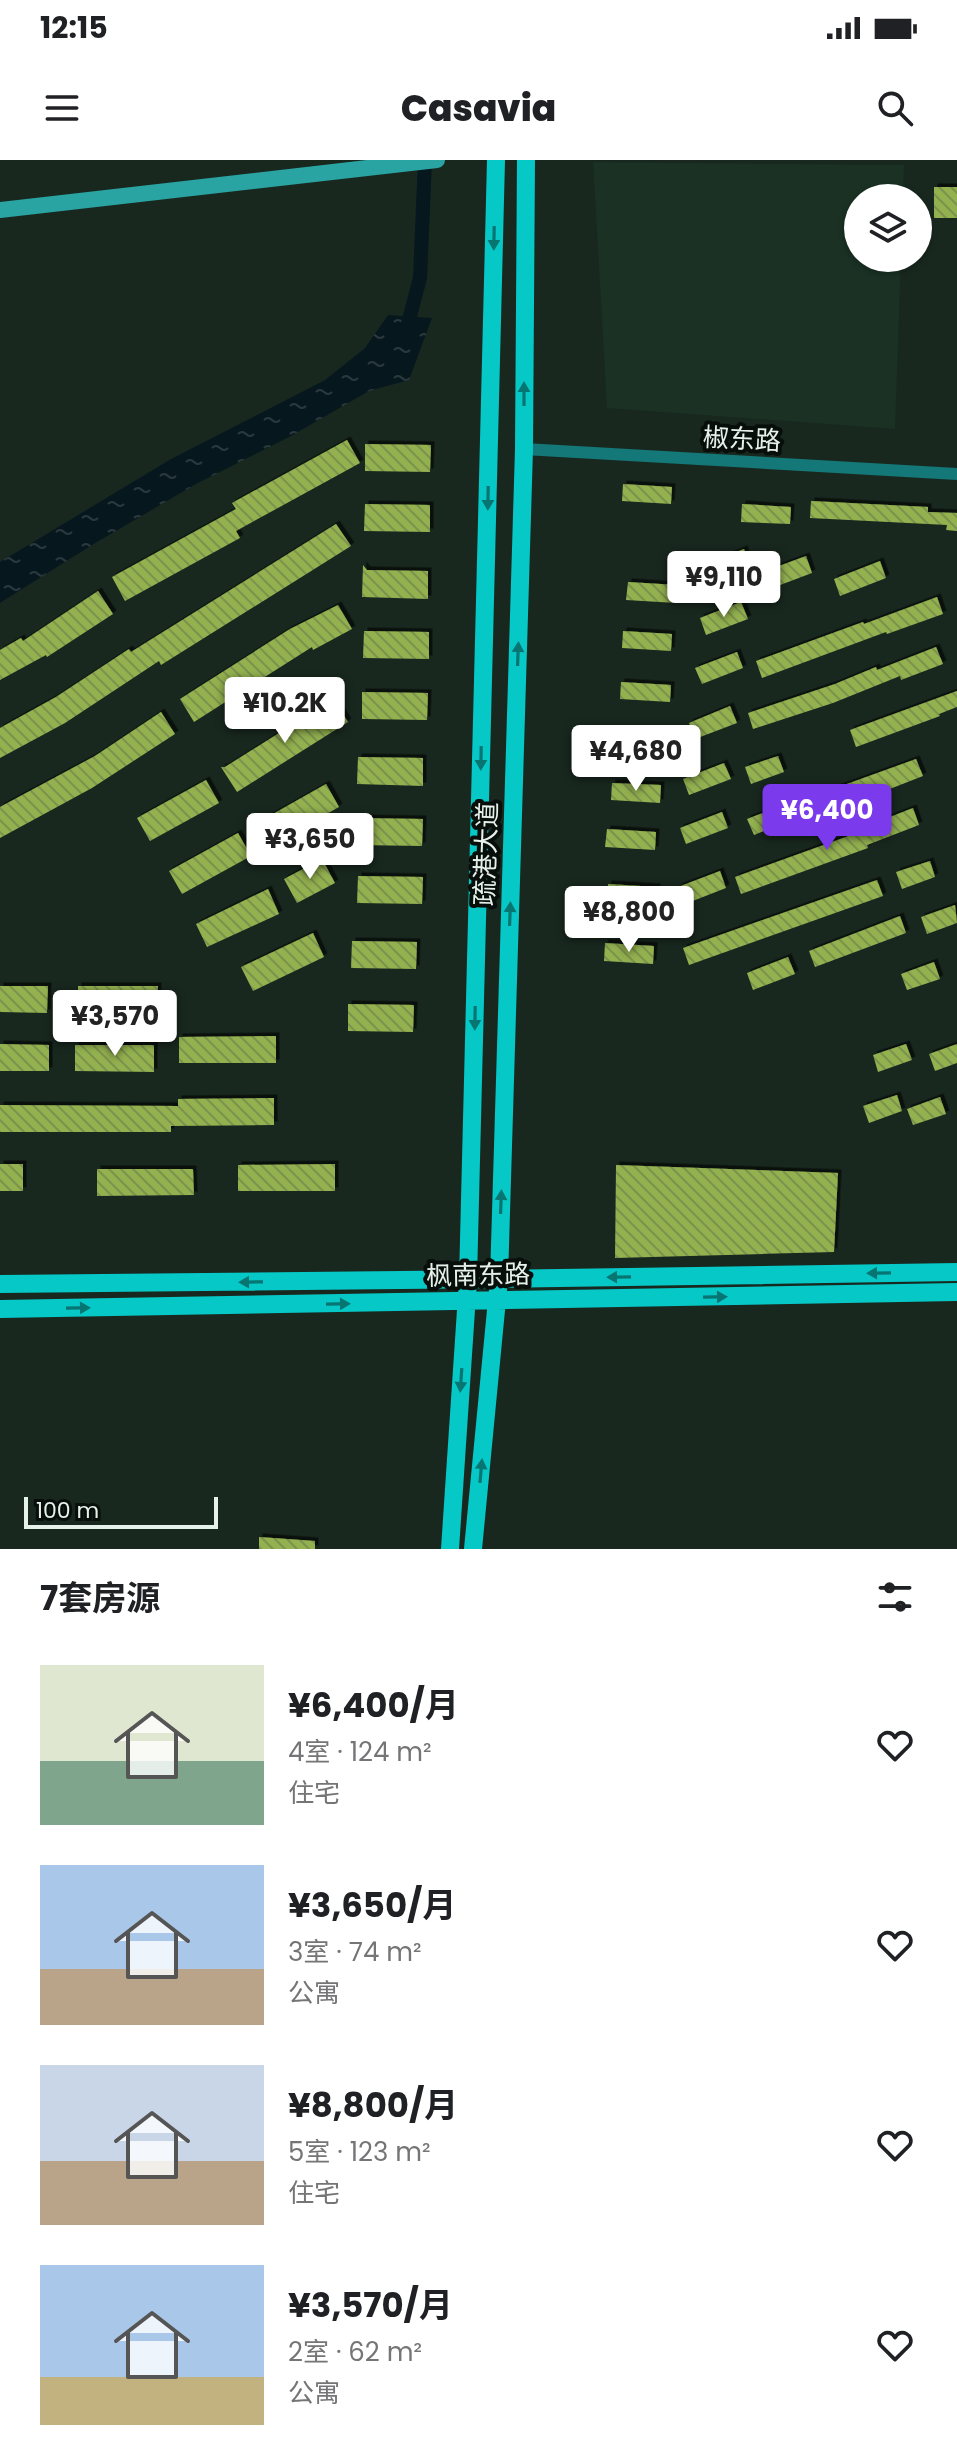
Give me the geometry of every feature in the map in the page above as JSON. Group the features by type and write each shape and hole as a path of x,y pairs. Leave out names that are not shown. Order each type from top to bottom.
{"main road":[{"path":"0,210 437,160"},
{"name":"疏港大道","path":"450,1549 468,1280 496,160"},
{"name":"疏港大道","path":"473,1549 499,1279 524,449 526,160"},
{"path":"0,1284 957,1272"},
{"name":"枫南东路","path":"0,1309 957,1292"}],"street":[{"name":"椒东路","path":"524,449 957,474"}],"shaded area":[{"path":"593,162 904,165 903,184 844,184 844,272 901,272 895,429 607,408"}],"water":[{"path":"388,315 432,318 409,380 369,391 291,436 196,484 0,603 0,562 171,459 325,380 365,348"}],"building":[{"path":"934,187 957,187 957,218 934,218"},
{"path":"347,440 360,463 236,531 240,538 125,601 112,577 236,509 232,503"},
{"path":"365,444 431,445 430,472 365,471"},
{"path":"623,484 672,487 671,504 622,501"},
{"path":"811,501 928,507 928,512 957,513 957,531 946,530 947,525 810,518"},
{"path":"365,504 430,505 430,532 364,531"},
{"path":"742,504 791,507 790,524 741,522"},
{"path":"336,524 351,546 161,665 159,661 65,723 0,758 0,728 56,697 129,649 131,652"},
{"path":"744,549 750,566 708,582 702,565"},
{"path":"806,556 812,573 767,590 760,573"},
{"path":"880,561 886,578 840,596 834,579"},
{"path":"363,565 367,570 428,571 428,599 362,597"},
{"path":"628,582 677,585 676,603 626,600"},
{"path":"98,591 113,614 47,657 0,680 0,650 21,638 23,641"},
{"path":"937,597 943,614 762,678 756,661"},
{"path":"741,602 748,619 706,635 700,618"},
{"path":"338,605 352,629 313,650 312,647 194,722 180,699 290,629"},
{"path":"364,631 429,632 429,659 363,658"},
{"path":"623,631 672,634 671,651 622,648"},
{"path":"936,647 943,664 901,680 900,676 833,703 753,729 748,713"},
{"path":"737,652 743,668 702,684 695,668"},
{"path":"621,682 671,685 670,702 620,699"},
{"path":"957,691 957,707 856,747 850,730"},
{"path":"362,692 428,693 427,720 362,719"},
{"path":"333,699 348,722 237,792 221,767"},
{"path":"730,706 737,723 695,739 689,723"},
{"path":"161,712 175,734 92,788 0,838 0,807 95,756"},
{"path":"617,730 666,733 665,751 616,748"},
{"path":"778,756 784,772 751,784 745,767"},
{"path":"358,757 423,758 423,786 357,784"},
{"path":"916,759 923,776 818,813 811,797"},
{"path":"724,763 731,779 689,795 683,779"},
{"path":"206,780 219,803 150,841 137,818"},
{"path":"612,783 661,785 660,803 611,800"},
{"path":"326,784 339,807 270,846 257,823"},
{"path":"789,803 795,819 754,835 747,819"},
{"path":"913,808 919,825 867,845 868,848 741,894 735,877 868,829 867,826"},
{"path":"722,812 728,828 686,844 680,828"},
{"path":"357,818 423,819 422,846 357,845"},
{"path":"607,829 656,832 655,850 605,847"},
{"path":"238,833 251,856 182,894 169,871"},
{"path":"322,859 335,883 297,903 284,879"},
{"path":"930,861 935,877 902,889 896,872"},
{"path":"720,871 726,888 685,904 678,887"},
{"path":"358,876 423,877 422,904 357,903"},
{"path":"877,880 883,896 689,965 683,948"},
{"path":"608,884 657,887 656,904 607,901"},
{"path":"268,889 279,914 207,947 196,924"},
{"path":"955,905 957,923 927,934 921,917"},
{"path":"900,916 906,933 815,967 809,951"},
{"path":"313,933 324,957 253,991 241,967"},
{"path":"352,941 417,942 416,969 351,968"},
{"path":"605,943 654,946 653,964 604,961"},
{"path":"788,957 795,974 753,990 747,973"},
{"path":"934,962 940,979 907,990 901,974"},
{"path":"0,986 48,986 47,1013 0,1012"},
{"path":"78,986 158,986 157,1013 78,1013"},
{"path":"348,1004 414,1005 413,1032 348,1031"},
{"path":"276,1036 276,1063 179,1063 179,1037"},
{"path":"0,1044 49,1045 49,1071 0,1071"},
{"path":"906,1044 912,1060 878,1072 873,1055"},
{"path":"957,1044 957,1063 935,1071 929,1054"},
{"path":"75,1045 154,1045 154,1072 75,1071"},
{"path":"897,1095 902,1111 869,1123 863,1106"},
{"path":"940,1097 946,1114 913,1125 907,1109"},
{"path":"274,1098 274,1125 171,1126 171,1132 0,1132 0,1105 178,1106 178,1099"},
{"path":"0,1164 23,1164 23,1191 0,1191"},
{"path":"335,1164 335,1191 238,1191 238,1165"},
{"path":"616,1165 838,1173 834,1252 615,1258"},
{"path":"97,1169 193,1169 194,1195 97,1196"},
{"path":"259,1537 315,1541 315,1549 259,1549"}],"waterway":[{"path":"405,335 420,278 425,160"}]}
